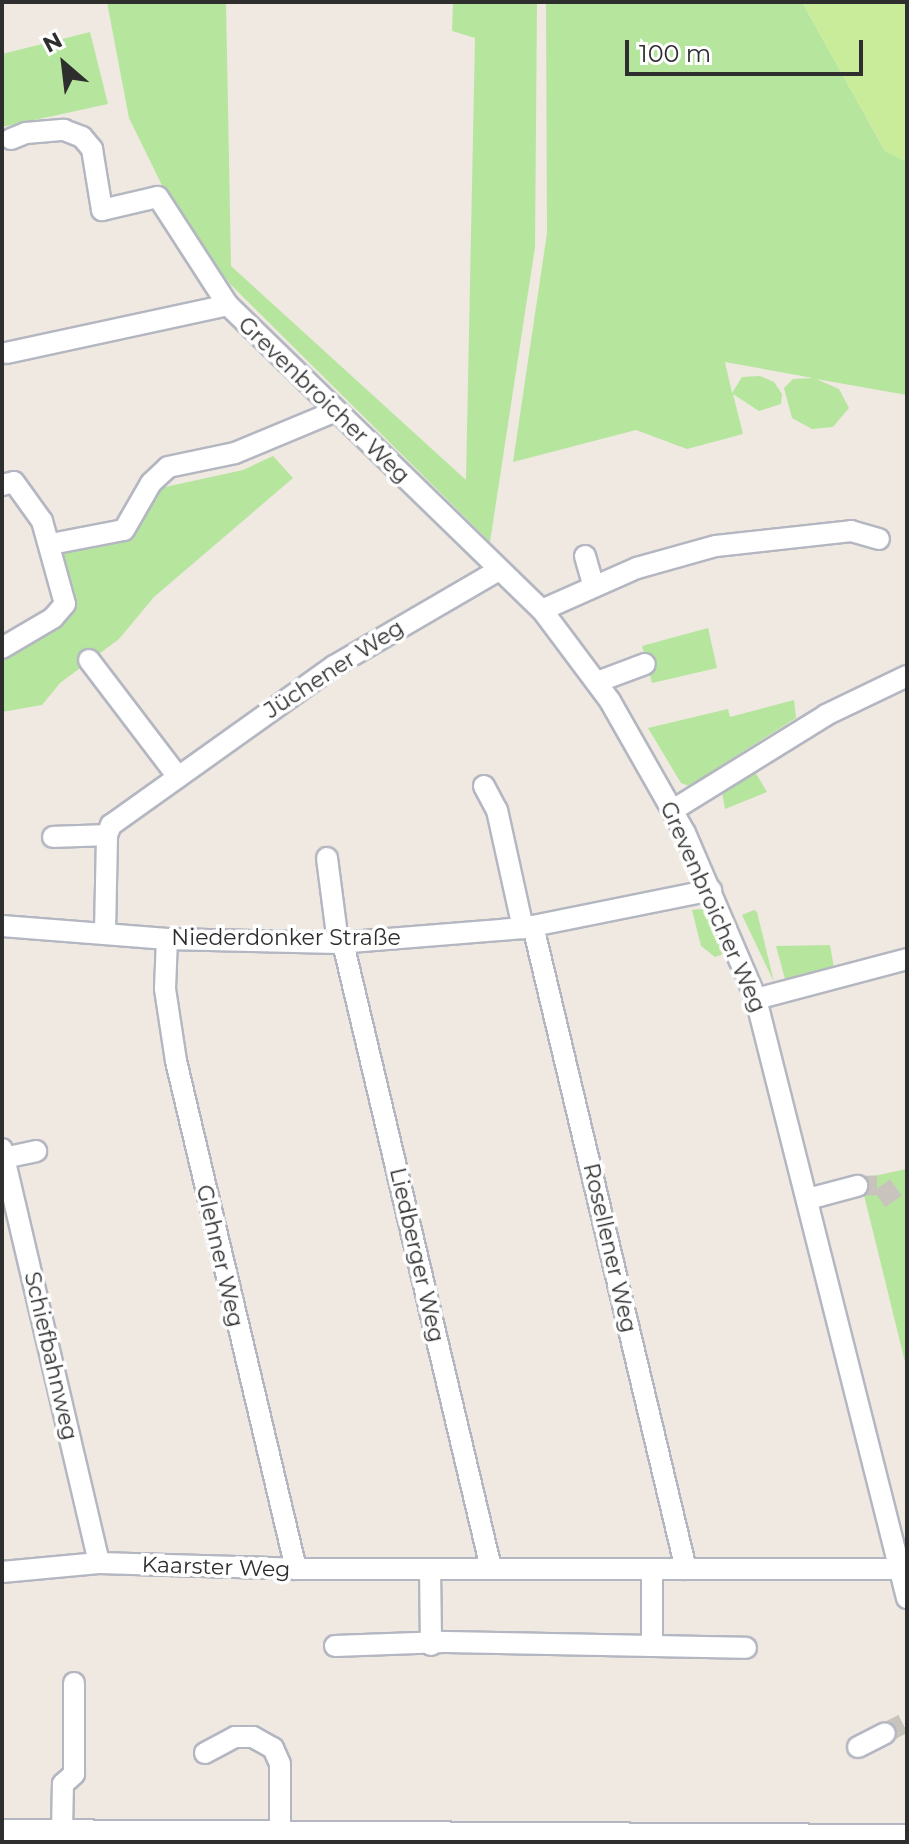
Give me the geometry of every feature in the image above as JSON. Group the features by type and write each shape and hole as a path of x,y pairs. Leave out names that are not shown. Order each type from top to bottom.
{"street":[{"name":"Grevenbroicher Weg","path":"11,139 26,133 64,130 82,137 92,149 102,210 158,197 228,305 497,571 542,610 597,682 673,810 711,890 756,999 907,1598"},
{"path":"6,353 228,305"},
{"path":"51,544 124,530 151,483 168,467 235,453 336,411"},
{"path":"2,485 14,482 30,499 51,544 65,604 53,618 2,648"},
{"path":"542,610 593,584 716,546 851,531 879,539"},
{"path":"585,556 593,584"},
{"name":"Jüchener Weg","path":"107,835 111,825 334,666 497,571"},
{"path":"89,660 178,777"},
{"path":"597,682 645,664"},
{"path":"673,810 826,715 907,676"},
{"name":"Rosellener Weg","path":"484,786 497,810 528,927 686,1569"},
{"path":"53,837 107,835 105,932"},
{"name":"Liedberger Weg","path":"327,858 340,943 491,1568"},
{"name":"Niederdonker Straße","path":"2,926 167,939 340,943 528,927 711,890"},
{"name":"Glehner Weg","path":"167,939 165,989 176,1061 296,1569"},
{"path":"756,999 907,959"},
{"path":"3,1154 36,1151"},
{"name":"Schiefbahnweg","path":"3,1154 99,1563"},
{"path":"808,1199 857,1186"},
{"name":"Kaarster Weg","path":"2,1572 99,1563 296,1569 898,1569"},
{"path":"430,1569 431,1645"},
{"path":"652,1569 652,1646"},
{"path":"335,1646 746,1648"},
{"path":"62,1830 63,1784 74,1774 74,1683"},
{"path":"858,1747 885,1733"},
{"path":"205,1753 235,1737 253,1737 273,1748 280,1764 280,1831"},
{"path":"2,1830 907,1835"}],"green space":[{"path":"107,2 226,2 231,266 466,480 475,38 452,31 453,2 537,2 535,247 490,542 231,285 178,218 129,118"},
{"path":"546,2 802,2 885,151 907,162 907,395 816,379 839,389 849,408 833,427 812,429 792,418 784,388 793,379 813,378 725,362 732,393 742,377 760,376 774,382 782,394 781,404 759,411 733,394 743,434 687,449 636,430 513,462 547,233"},
{"path":"802,2 907,2 907,162 885,151"},
{"path":"90,32 108,104 2,127 2,54"},
{"path":"273,456 293,478 154,597 119,639 60,683 42,705 2,712 2,654 71,606 62,551 124,539 156,489 243,470"},
{"path":"708,628 717,668 652,683 642,646"},
{"path":"794,700 796,718 689,786 681,783 648,728 728,709 730,717"},
{"path":"755,772 767,792 725,809 722,792"},
{"path":"702,909 710,915 726,953 715,957 701,946 692,910"},
{"path":"754,910 757,912 774,982 742,915"},
{"path":"830,945 834,968 785,979 776,946"},
{"path":"906,1169 907,1370 863,1191 872,1189 870,1177"}],"tunnel":[{"path":"857,1186 882,1185 894,1202"},
{"path":"885,1733 907,1722"}]}
